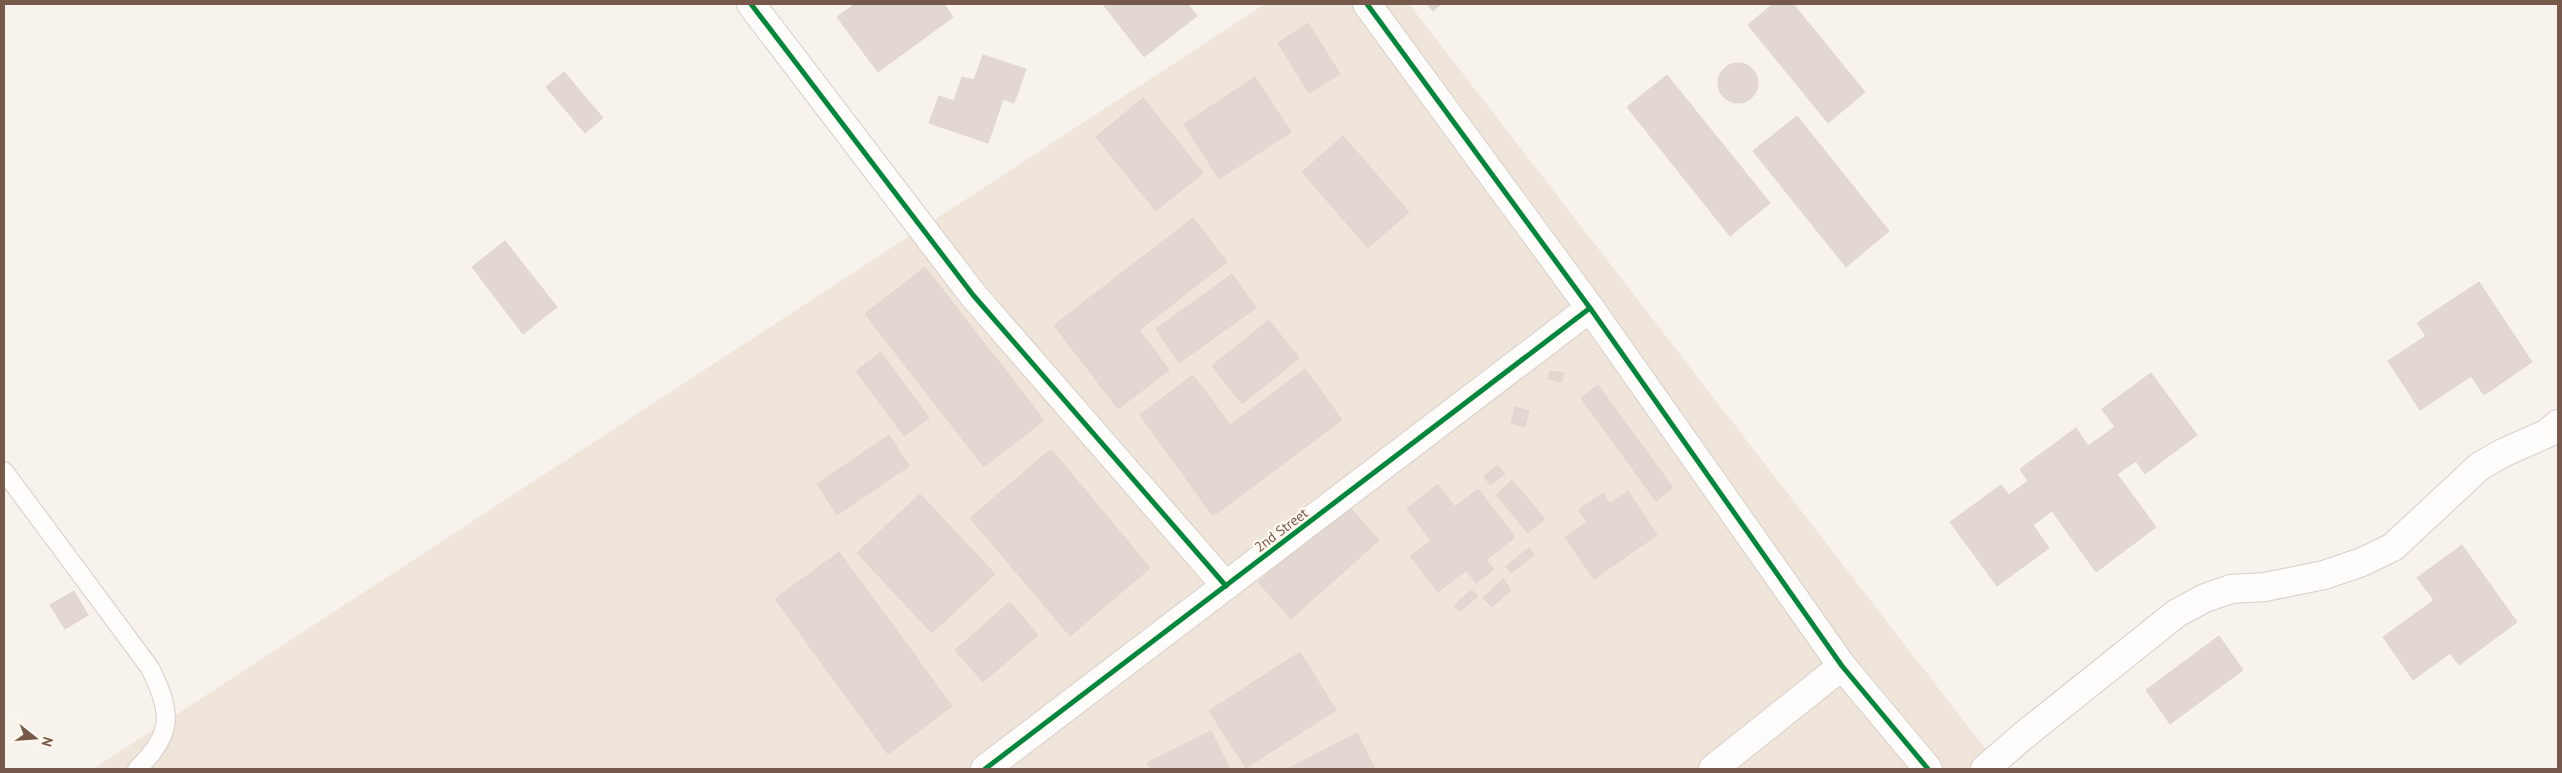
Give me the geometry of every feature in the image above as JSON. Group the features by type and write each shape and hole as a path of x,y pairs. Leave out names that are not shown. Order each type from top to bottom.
{"street":[{"path":"751,4 973,295 1226,586"},
{"path":"1367,4 1590,308 1842,666 1928,769"},
{"name":"2nd Street","path":"985,769 1590,308"},
{"path":"1985,769 2030,730 2177,613 2205,598 2231,589 2265,586 2324,575 2362,562 2393,547 2480,466 2502,453 2548,433 2558,424"},
{"path":"1713,769 1842,666"}],"lane":[{"path":"4,470 150,668 163,695 167,717 163,737 152,755 137,769"}],"shaded area":[{"path":"1265,4 1409,4 2001,769 93,769"}],"building":[{"path":"855,4 944,4 953,17 878,72 837,17"},
{"path":"1103,4 1188,4 1197,16 1144,57"},
{"path":"1427,4 1441,4 1433,11"},
{"path":"1773,4 1793,4 1865,92 1828,123 1748,25"},
{"path":"1308,23 1340,74 1309,93 1278,43"},
{"path":"983,55 1026,69 1014,103 1003,99 988,143 929,123 939,96 954,101 962,77 974,80"},
{"path":"1738,63 1752,69 1758,83 1752,97 1738,103 1724,97 1718,83 1724,69"},
{"path":"564,72 603,118 585,133 546,87"},
{"path":"1667,75 1770,203 1730,236 1627,107"},
{"path":"1255,77 1291,132 1219,179 1184,124"},
{"path":"1143,98 1203,173 1156,211 1096,137"},
{"path":"1797,116 1889,231 1846,267 1753,151"},
{"path":"1343,136 1409,212 1368,248 1302,172"},
{"path":"1193,218 1227,262 1139,330 1169,370 1118,409 1054,325"},
{"path":"505,241 557,307 523,334 472,267"},
{"path":"925,267 1044,420 984,467 865,314"},
{"path":"1232,274 1256,308 1179,363 1156,329"},
{"path":"2479,282 2532,362 2484,395 2471,376 2420,410 2388,361 2426,336 2417,323"},
{"path":"1269,320 1299,358 1242,404 1212,366"},
{"path":"881,352 929,418 904,436 856,371"},
{"path":"1305,369 1342,420 1213,516 1140,415 1193,375 1230,425"},
{"path":"1550,371 1564,373 1562,382 1548,379"},
{"path":"2151,373 2197,435 2145,474 2136,461 2117,474 2156,527 2096,572 2052,511 2033,525 2049,548 1997,586 1950,522 2001,485 2009,495 2028,481 2020,469 2076,428 2088,446 2115,427 2102,409"},
{"path":"1598,385 1673,488 1656,501 1581,398"},
{"path":"1515,407 1529,411 1525,427 1511,423"},
{"path":"889,435 909,466 837,515 817,484"},
{"path":"1051,449 1150,568 1070,636 970,518"},
{"path":"1498,465 1505,474 1490,485 1484,476"},
{"path":"1512,480 1545,519 1528,533 1496,495"},
{"path":"1438,484 1455,507 1478,489 1515,537 1486,560 1494,569 1476,583 1466,570 1438,592 1410,556 1431,541 1407,509"},
{"path":"1628,491 1657,535 1594,579 1565,537 1587,522 1579,510 1603,493 1610,504"},
{"path":"920,494 995,574 932,633 857,553"},
{"path":"1347,504 1379,540 1291,619 1258,582"},
{"path":"2462,545 2517,622 2459,665 2450,653 2413,680 2383,637 2434,600 2417,578"},
{"path":"1529,548 1534,555 1511,573 1506,566"},
{"path":"839,552 952,706 888,754 775,599"},
{"path":"1503,579 1511,590 1492,607 1483,598"},
{"path":"1472,590 1478,596 1459,612 1454,605"},
{"path":"74,591 88,615 65,629 50,605"},
{"path":"1010,602 1038,635 983,682 955,650"},
{"path":"2219,636 2243,670 2170,724 2146,690"},
{"path":"1300,652 1336,710 1246,768 1209,711"},
{"path":"1211,731 1230,769 1150,769 1147,763"},
{"path":"1357,733 1375,769 1287,769"}],"cycle path":[{"path":"751,4 973,295 1226,586"},
{"path":"1367,4 1590,308 1842,666 1928,769"},
{"path":"985,769 1590,308"}]}
